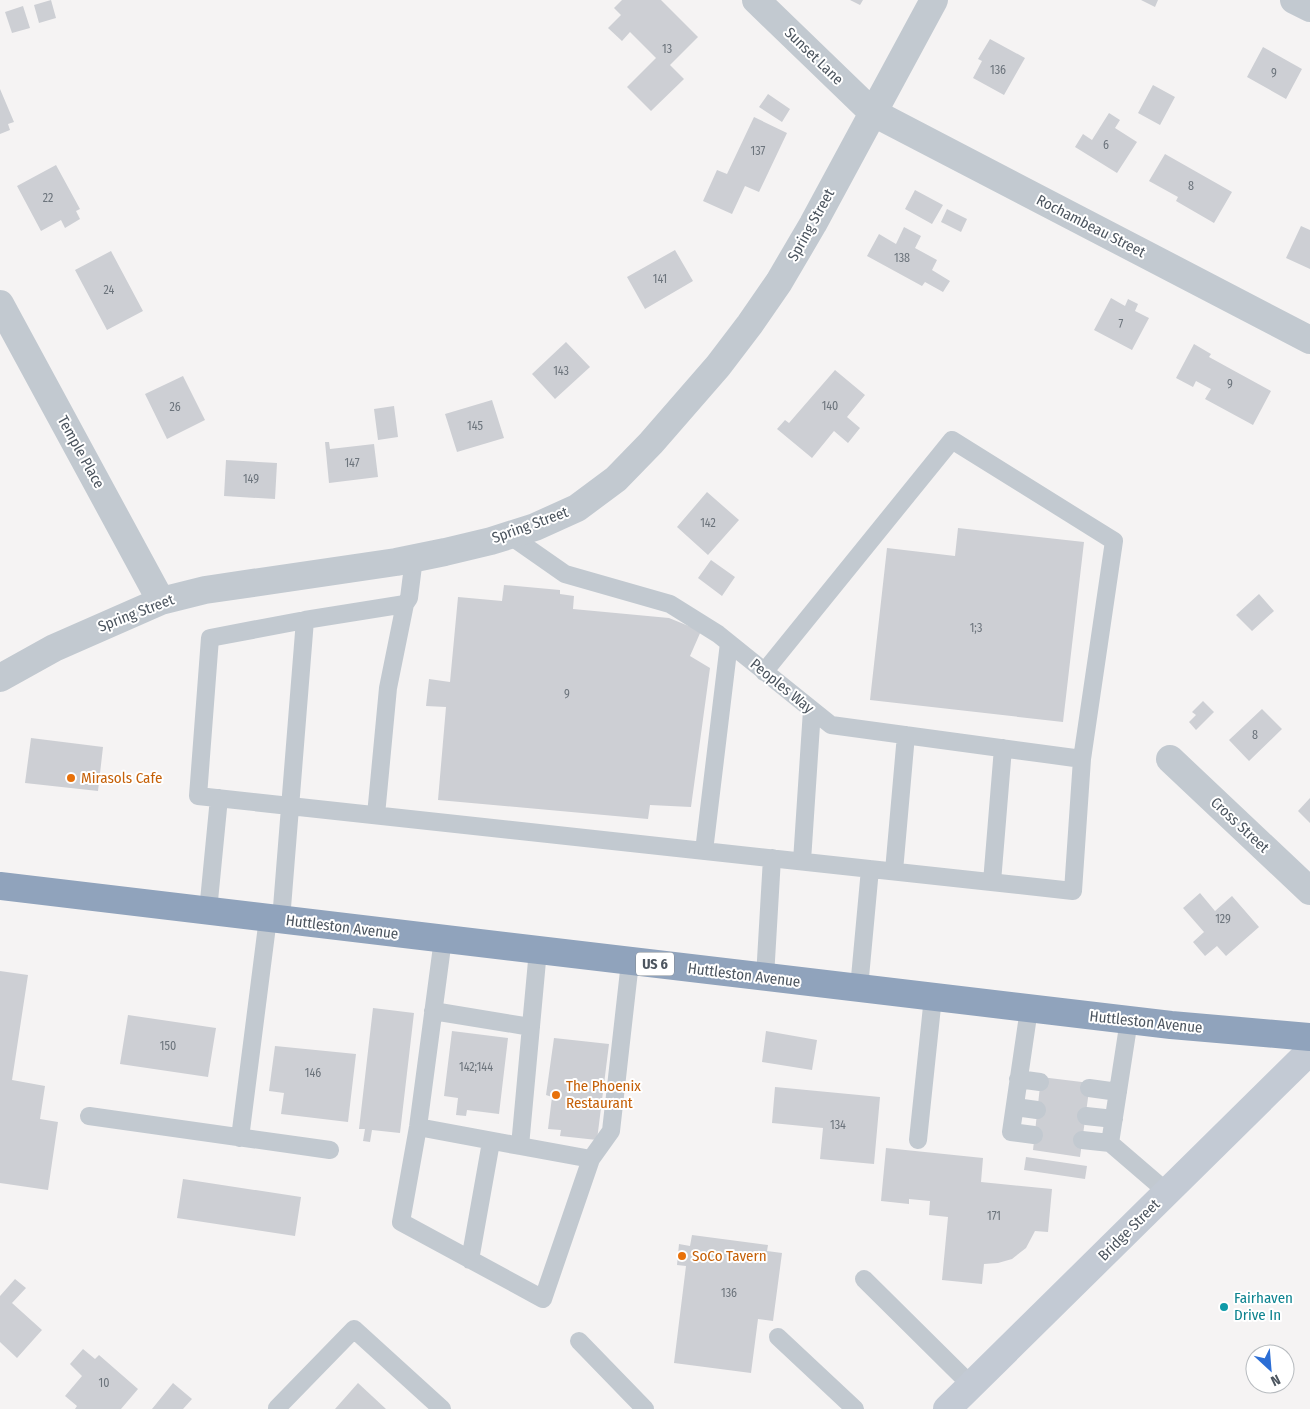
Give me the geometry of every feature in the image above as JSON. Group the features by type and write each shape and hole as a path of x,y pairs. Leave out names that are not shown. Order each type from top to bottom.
{"highway":[{"name":"Huttleston Avenue","path":"0,886 1128,1020 1310,1037"}],"street":[{"name":"Sunset Lane","path":"756,0 872,112"},
{"name":"Spring Street","path":"0,678 54,648 161,600 205,590 446,552 535,527 577,508 616,479 685,406 718,366 779,282 813,224 934,0"},
{"path":"1294,0 1310,8"},
{"name":"Rochambeau Street","path":"872,112 1310,340"},
{"name":"Temple Place","path":"0,304 161,600"},
{"name":"Cross Street","path":"1170,759 1310,892"},
{"name":"Bridge Street","path":"947,1409 1310,1051"}],"lane":[{"path":"405,604 210,638 198,796 1073,891 1082,758 1114,541 952,440 764,672"},
{"name":"Peoples Way","path":"509,535 565,574 670,604 718,634 831,725 1082,758"},
{"path":"376,816 388,688 405,604 409,598 414,558"},
{"path":"240,1138 274,919 289,806 305,620"},
{"path":"704,851 728,643"},
{"path":"802,861 812,710"},
{"path":"894,872 906,735"},
{"path":"992,882 1002,748"},
{"path":"208,911 220,798"},
{"path":"765,977 772,858"},
{"path":"859,988 870,869"},
{"path":"443,939 418,1127 401,1222 543,1298 591,1158 611,1132 630,962"},
{"path":"520,1146 538,950"},
{"path":"918,1140 932,997"},
{"path":"1029,1008 1011,1132 1034,1135"},
{"path":"433,1011 531,1027"},
{"path":"1110,1142 1128,1020"},
{"path":"1018,1079 1040,1082"},
{"path":"1089,1088 1118,1092"},
{"path":"1014,1106 1037,1110"},
{"path":"89,1116 330,1150"},
{"path":"1086,1116 1114,1119"},
{"path":"418,1127 491,1142 591,1158"},
{"path":"1082,1140 1110,1142 1167,1192"},
{"path":"470,1260 491,1142"},
{"path":"864,1279 971,1385"},
{"path":"277,1408 354,1329 442,1409"},
{"path":"778,1337 855,1409"},
{"path":"579,1341 646,1409"}],"building":[{"path":"51,0 56,18 39,23 34,5"},
{"path":"622,0 661,0 698,37 670,65 684,79 651,111 627,87 656,58 630,32 622,41 608,28 621,15 614,8"},
{"path":"850,0 863,0 860,5"},
{"path":"1141,0 1158,0 1155,7"},
{"path":"23,6 30,28 12,33 5,12"},
{"path":"990,39 1025,58 1004,95 973,78 982,61 978,59"},
{"path":"1263,47 1302,69 1286,99 1247,77"},
{"path":"1153,85 1175,97 1160,125 1138,113"},
{"path":"0,89 14,122 8,124 10,130 0,134"},
{"path":"768,94 790,109 782,122 759,107"},
{"path":"1109,113 1120,120 1115,128 1137,142 1117,173 1075,147 1083,134 1092,140"},
{"path":"754,117 787,133 759,192 745,186 732,214 703,201 717,170 727,174"},
{"path":"1165,154 1232,192 1214,223 1176,201 1178,197 1149,181"},
{"path":"56,165 80,209 76,211 80,219 65,228 61,220 41,231 17,186"},
{"path":"915,190 943,205 932,224 905,209"},
{"path":"947,209 967,219 961,232 941,222"},
{"path":"1301,226 1310,230 1310,269 1286,258"},
{"path":"904,227 921,236 915,248 937,260 932,270 950,281 943,292 925,282 922,286 867,256 879,234 896,244"},
{"path":"675,250 693,281 645,309 627,277"},
{"path":"111,251 143,311 107,330 75,270"},
{"path":"1111,298 1125,306 1128,299 1138,304 1135,311 1149,318 1132,350 1094,330"},
{"path":"566,342 590,367 555,399 532,374"},
{"path":"1194,344 1211,354 1209,357 1271,391 1253,425 1205,399 1211,389 1196,381 1193,387 1176,378"},
{"path":"835,370 865,395 847,417 860,428 848,443 834,431 812,458 777,429 785,420 789,423"},
{"path":"183,376 205,420 167,439 145,394"},
{"path":"492,400 504,438 457,452 445,414"},
{"path":"394,406 398,437 378,440 374,409"},
{"path":"325,442 329,442 330,449 374,444 378,477 329,483"},
{"path":"226,460 277,463 275,499 224,496"},
{"path":"707,492 739,520 708,555 677,527"},
{"path":"958,528 1084,542 1063,722 870,700 887,548 955,556"},
{"path":"711,560 735,577 722,596 698,578"},
{"path":"504,585 560,590 560,594 574,596 573,609 669,618 701,631 690,656 710,668 691,807 650,805 648,819 438,800 446,707 426,706 429,679 450,682 458,597 502,601"},
{"path":"1259,594 1274,611 1252,631 1236,615"},
{"path":"1203,701 1214,712 1196,730 1189,722 1196,715 1192,712"},
{"path":"1262,709 1282,729 1249,761 1229,740"},
{"path":"31,738 103,747 98,791 25,783"},
{"path":"1310,798 1310,823 1298,811"},
{"path":"1200,893 1215,911 1232,896 1259,927 1226,956 1217,946 1205,956 1193,942 1204,932 1183,908"},
{"path":"0,971 28,975 12,1080 45,1086 40,1119 58,1122 48,1190 0,1183"},
{"path":"373,1008 414,1013 400,1133 372,1130 370,1142 363,1141 365,1129 359,1129"},
{"path":"128,1015 216,1028 208,1077 120,1064"},
{"path":"452,1031 508,1038 499,1114 467,1110 466,1116 456,1115 458,1098 444,1096"},
{"path":"766,1031 817,1040 812,1070 762,1062"},
{"path":"554,1038 609,1044 597,1140 560,1136 561,1130 548,1129 552,1097 546,1095"},
{"path":"275,1046 356,1054 348,1122 281,1114 284,1093 269,1091"},
{"path":"1041,1077 1090,1083 1080,1157 1033,1150"},
{"path":"775,1087 880,1097 874,1164 820,1159 823,1128 772,1123"},
{"path":"886,1148 983,1158 981,1182 1052,1189 1048,1232 1035,1231 1026,1248 1012,1259 984,1264 982,1284 942,1280 948,1217 929,1215 930,1201 909,1199 909,1204 881,1201"},
{"path":"1026,1157 1087,1166 1085,1179 1024,1170"},
{"path":"183,1179 301,1197 295,1236 177,1218"},
{"path":"692,1235 768,1245 767,1251 782,1253 773,1321 758,1319 751,1373 674,1363 686,1266 677,1265 679,1244 690,1246"},
{"path":"15,1279 26,1288 12,1303 42,1330 17,1358 0,1342 0,1296"},
{"path":"83,1349 95,1359 99,1355 138,1389 121,1409 75,1409 77,1406 65,1396 82,1376 70,1364"},
{"path":"173,1383 192,1399 183,1409 152,1409"},
{"path":"358,1383 386,1409 335,1409"}],"place":[{"name":"Mirasols Cafe","path":"71,778"},
{"name":"The Phoenix Restaurant","path":"556,1095"},
{"name":"SoCo Tavern","path":"682,1256"},
{"name":"Fairhaven Drive In","path":"1224,1307"}]}
